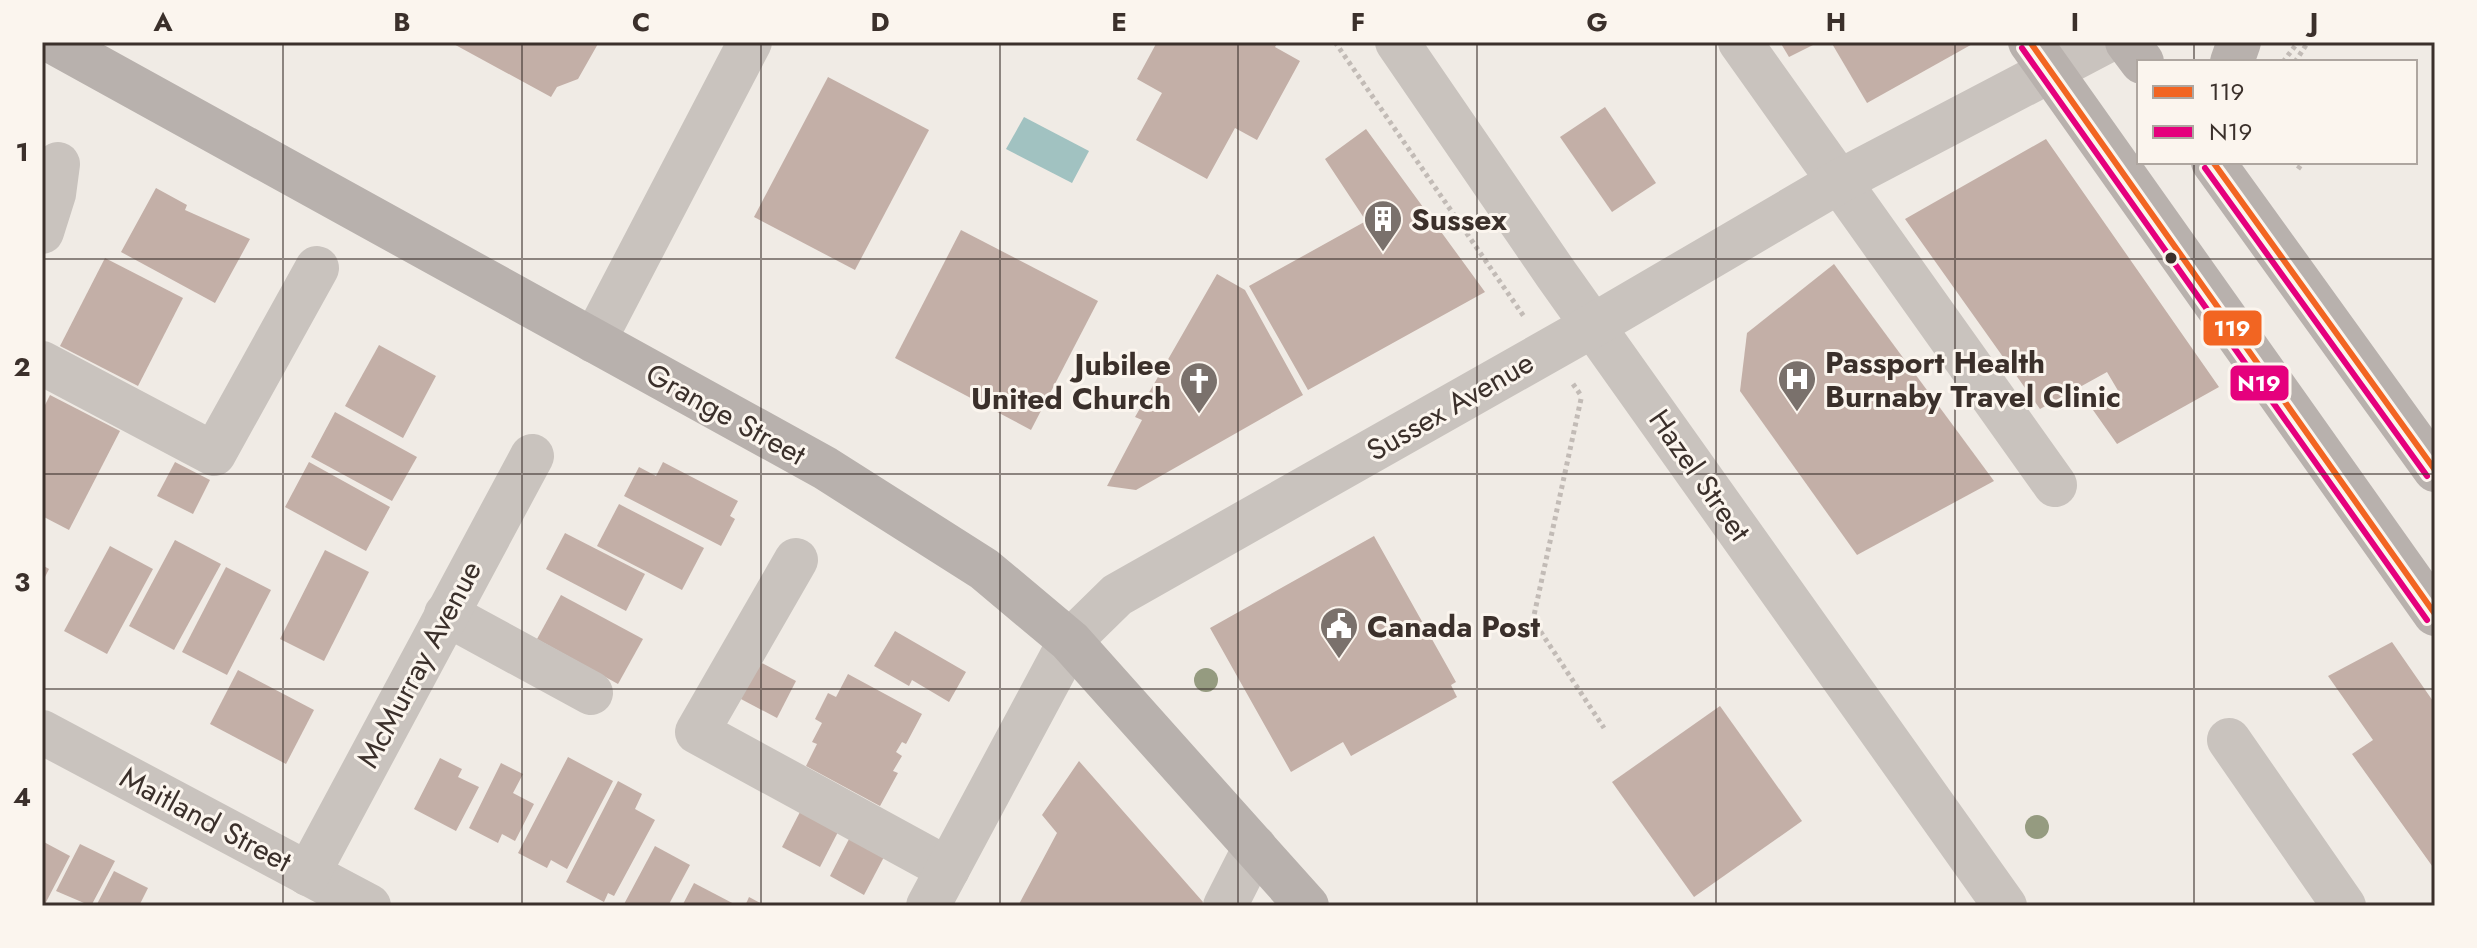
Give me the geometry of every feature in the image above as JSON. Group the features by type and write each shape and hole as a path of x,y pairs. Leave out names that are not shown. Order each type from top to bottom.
{"main road":[{"name":"Grange Street","path":"53,42 905,516 984,569 1070,641 1307,906"},
{"path":"2127,42 2140,60"},
{"path":"2040,56 2430,598"},
{"path":"2216,164 2435,470"}],"street":[{"path":"594,341 750,42"},
{"name":"Hazel Street","path":"1397,42 2005,906"},
{"path":"1740,42 2055,485"},
{"name":"Sussex Avenue","path":"938,888 1070,641 1117,595 1594,325 1840,181 2040,56 2105,42"},
{"path":"42,232 54,194 58,164"},
{"path":"42,363 214,454 317,268"},
{"name":"McMurray Avenue","path":"308,874 532,456"},
{"path":"796,560 697,732 938,888"},
{"path":"446,614 591,693"},
{"name":"Maitland Street","path":"42,732 369,906"},
{"path":"2229,740 2344,906"},
{"path":"1225,906 1255,847"}],"path":[{"path":"1335,42 1524,317"},
{"path":"2284,60 2298,42"},
{"path":"2296,60 2308,42"},
{"path":"2298,169 2302,164"},
{"path":"1581,399 1533,620 1604,728"}],"water":[{"path":"1024,117 1089,151 1072,183 1006,149"}],"building":[{"path":"450,42 599,42 578,79 557,87 551,97"},
{"path":"1157,42 1278,42 1275,47 1300,61 1257,140 1235,128 1207,179 1136,140 1162,93 1137,79"},
{"path":"1780,42 1819,42 1789,57"},
{"path":"1831,42 1976,42 1867,103"},
{"path":"828,77 929,130 855,270 754,217"},
{"path":"1605,107 1656,183 1612,212 1560,137"},
{"name":"Sussex","path":"1366,129 1485,292 1308,390 1249,286 1366,221 1325,159"},
{"path":"2046,139 2219,387 2117,444 2093,410 2120,394 2107,372 2040,409 1905,219"},
{"path":"156,188 187,205 185,210 250,239 215,303 121,252"},
{"path":"961,230 1098,301 1031,430 895,358"},
{"path":"105,258 183,298 138,386 60,346"},
{"path":"1834,264 1994,481 1857,555 1740,391 1747,333"},
{"path":"1217,274 1245,290 1303,395 1136,490 1107,486 1142,420 1135,417"},
{"path":"379,345 436,376 403,438 345,406"},
{"path":"50,395 120,431 69,530 42,516 42,411"},
{"path":"335,412 417,457 392,501 311,457"},
{"path":"175,462 210,480 193,514 157,496"},
{"path":"309,462 390,507 366,551 285,507"},
{"path":"663,462 738,501 730,516 735,519 721,546 624,496 639,467 656,476"},
{"path":"619,504 704,548 682,590 597,546"},
{"path":"565,533 645,574 626,611 546,569"},
{"path":"1374,536 1456,682 1451,685 1457,697 1351,756 1343,742 1291,772 1210,628"},
{"path":"175,540 221,564 174,650 129,626"},
{"path":"110,546 153,569 107,654 64,631"},
{"path":"325,550 369,572 324,661 280,639"},
{"path":"42,565 49,569 42,583"},
{"path":"226,567 271,590 227,675 182,652"},
{"path":"561,595 643,639 618,684 537,639"},
{"path":"895,631 966,672 949,702 912,680 909,686 874,666"},
{"path":"2392,642 2435,704 2435,870 2352,754 2373,740 2328,676"},
{"path":"758,661 796,681 777,718 739,698"},
{"path":"238,670 314,710 286,764 210,724"},
{"path":"848,674 922,714 906,744 902,742 896,752 902,756 893,771 898,773 880,806 806,766 817,744 812,742 822,723 815,719 828,693 836,697"},
{"path":"1720,706 1802,821 1694,897 1612,782"},
{"path":"568,757 613,781 567,869 551,860 547,868 518,853"},
{"path":"440,758 462,769 458,777 479,787 456,831 414,809"},
{"path":"1079,761 1203,902 1200,906 1018,906 1057,833 1042,815"},
{"path":"501,763 523,774 513,793 534,804 515,841 502,834 498,843 469,828"},
{"path":"618,781 642,794 635,809 655,820 614,896 608,893 604,902 566,882"},
{"path":"801,810 839,830 820,867 782,847"},
{"path":"849,839 884,857 864,895 830,876"},
{"path":"42,841 70,856 44,906 42,906"},
{"path":"80,844 115,861 91,906 56,891"},
{"path":"655,846 690,865 668,906 623,906"},
{"path":"114,871 148,888 139,906 96,906"},
{"path":"694,883 738,906 682,906"},
{"path":"749,897 766,906 745,906"}],"transit line":[{"name":"119","path":"2030,42 2435,614"},
{"name":"N19","path":"2022,48 2427,620"},
{"name":"119","path":"2214,164 2435,470"},
{"name":"N19","path":"2205,168 2427,476"}],"place":[{"name":"Sussex","path":"1383,253"},
{"name":"Passport Health Burnaby Travel Clinic","path":"1797,413"},
{"name":"Jubilee United Church","path":"1199,415"},
{"name":"Canada Post","path":"1339,660"}]}
